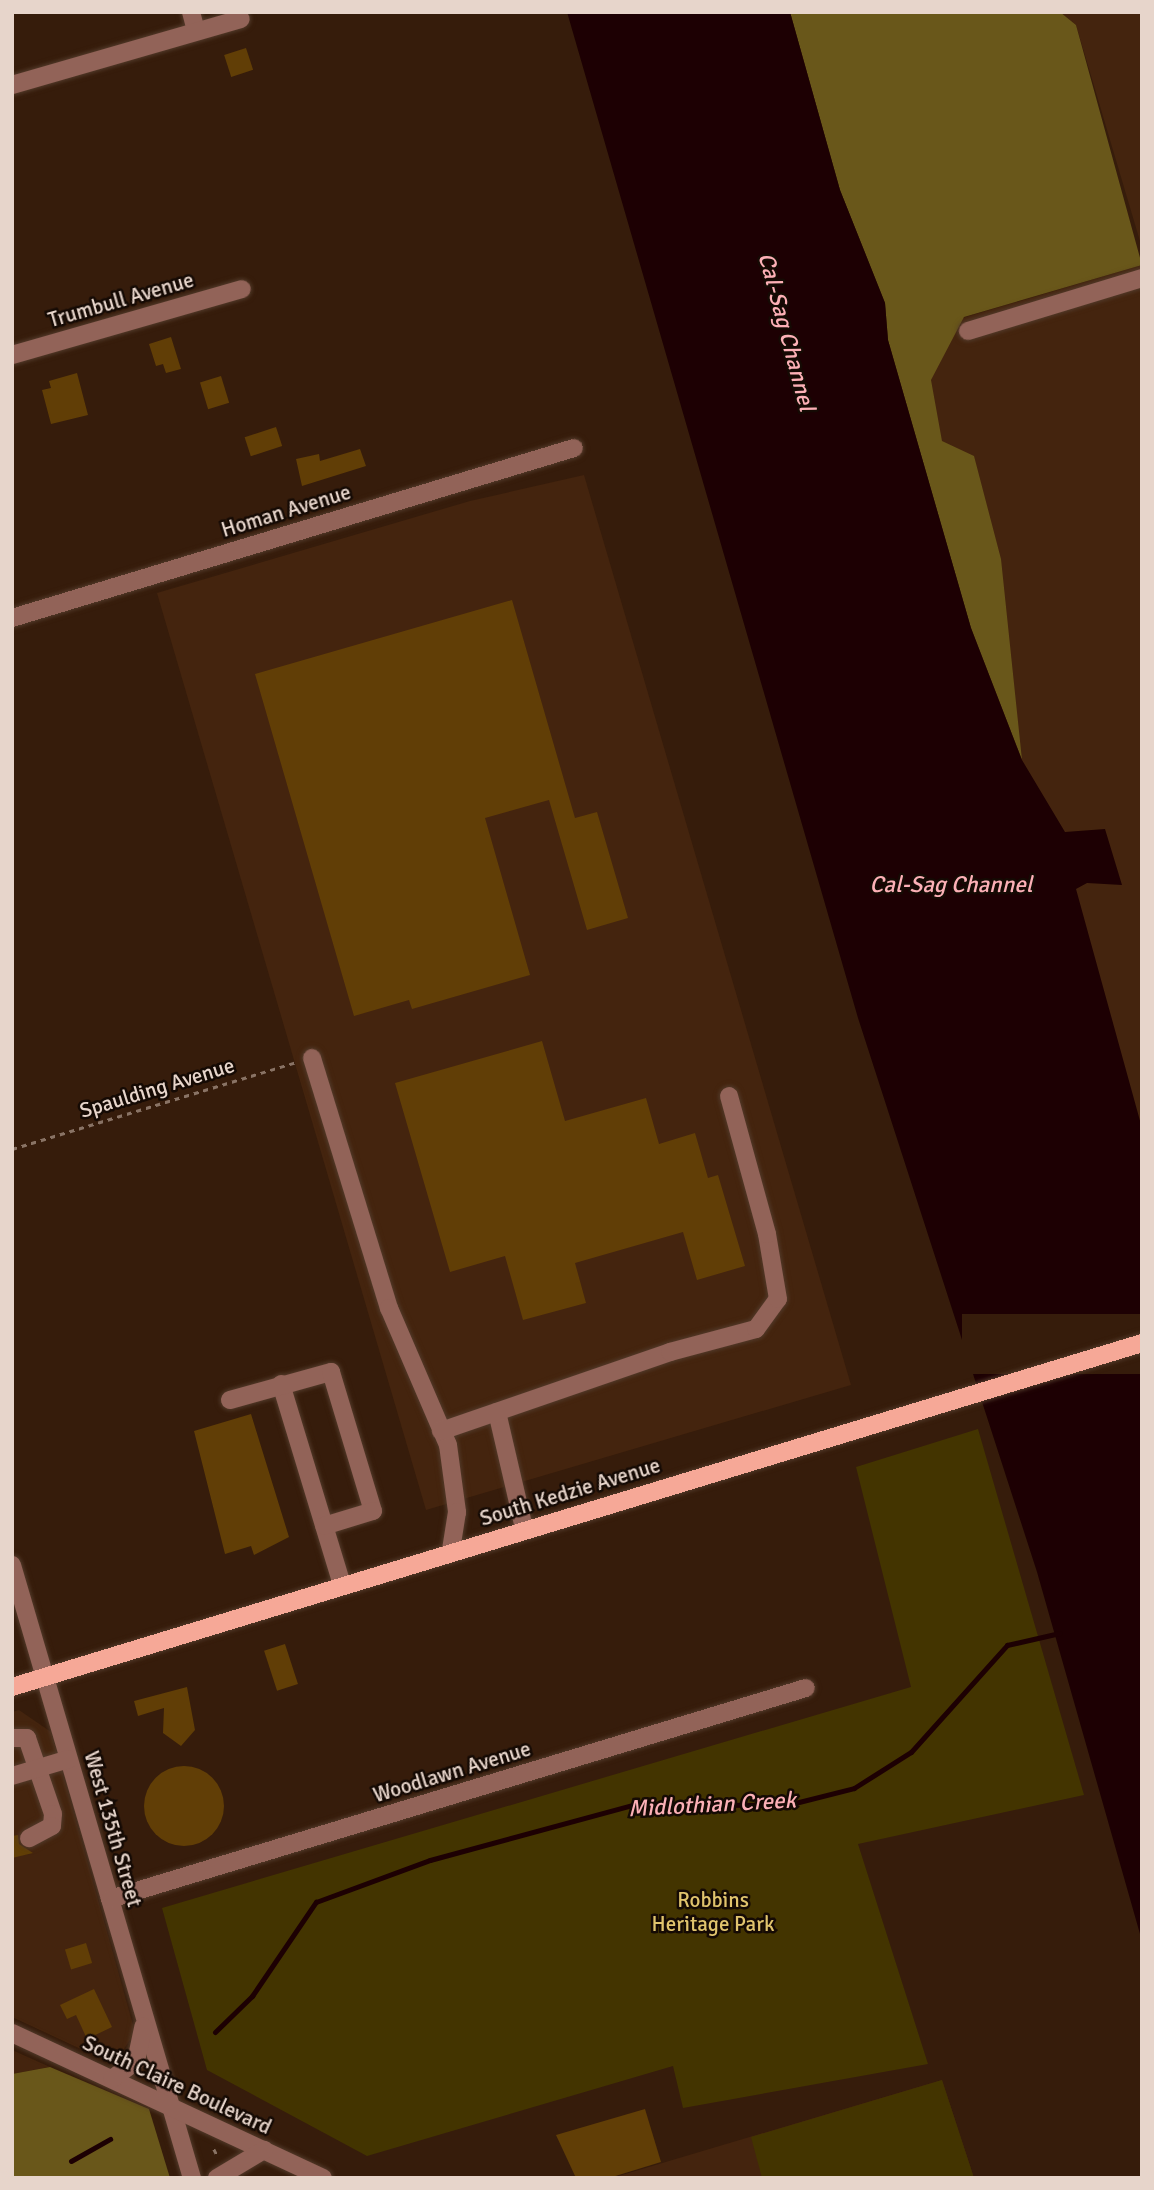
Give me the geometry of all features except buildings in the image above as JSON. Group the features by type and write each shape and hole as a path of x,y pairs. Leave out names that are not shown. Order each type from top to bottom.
{"main road":[{"name":"South Kedzie Avenue","path":"12,1687 524,1528 1142,1343"}],"street":[{"path":"191,12 197,31"},
{"path":"12,85 241,19"},
{"path":"968,331 1142,278"},
{"name":"Trumbull Avenue","path":"12,355 242,289"},
{"name":"Homan Avenue","path":"12,618 574,449"},
{"path":"312,1058 389,1308 442,1431 457,1512 451,1551"},
{"path":"442,1431 756,1329 778,1299 767,1234 729,1096"},
{"path":"230,1400 331,1371 373,1511 324,1526"},
{"path":"281,1384 342,1585"},
{"path":"497,1412 524,1528"},
{"name":"West 135th Street","path":"12,1565 192,2178"},
{"name":"Woodlawn Avenue","path":"110,1899 806,1688"},
{"path":"12,1738 27,1738 38,1769 52,1826 29,1839"},
{"path":"12,1776 69,1759"},
{"path":"111,2079 136,2061 144,2043 142,2010"},
{"name":"South Claire Boulevard","path":"12,2033 323,2178"},
{"path":"217,2178 264,2150"}],"path":[{"name":"Spaulding Avenue","path":"12,1149 312,1058"},
{"path":"208,2150 214,2151 218,2157"}],"shaded area":[{"path":"790,12 1060,12 1076,25 1142,265 964,317 931,380 942,441 974,456 1001,559 1022,760 971,628 888,340 885,303 840,190"},
{"path":"1060,12 1142,12 1142,248 1076,25"},
{"path":"1142,265 1142,1218 888,340"},
{"path":"584,475 851,1385 426,1510 157,593 470,501"},
{"path":"19,1710 51,1732 135,2032 124,2049 102,2059 12,2017 12,1712"},
{"path":"12,2050 50,2067 12,2074"},
{"path":"50,2067 149,2109 170,2178 12,2178 12,2074"},
{"path":"942,2080 974,2178 612,2178"}],"green space":[{"name":"Robbins Heritage Park","path":"978,1429 1084,1795 858,1844 928,2064 683,2108 673,2066 367,2156 207,2070 162,1908 911,1687 856,1467"},
{"path":"942,2080 974,2178 762,2178 751,2137"}],"water":[{"name":"Cal-Sag Channel","path":"567,12 790,12 840,190 885,303 888,340 971,628 1022,760 1065,832 1105,829 1122,885 1087,883 1076,889 1142,1128 1142,1941 1037,1572 858,1018"}],"pier":[{"path":"962,1314 1142,1314 1142,1374 962,1374"}],"waterway":[{"name":"Midlothian Creek","path":"215,2032 252,1996 316,1902 430,1860 636,1804 787,1805 854,1788 911,1752 1007,1645 1060,1633"},
{"name":"Midlothian Creek","path":"71,2161 110,2139"}]}
